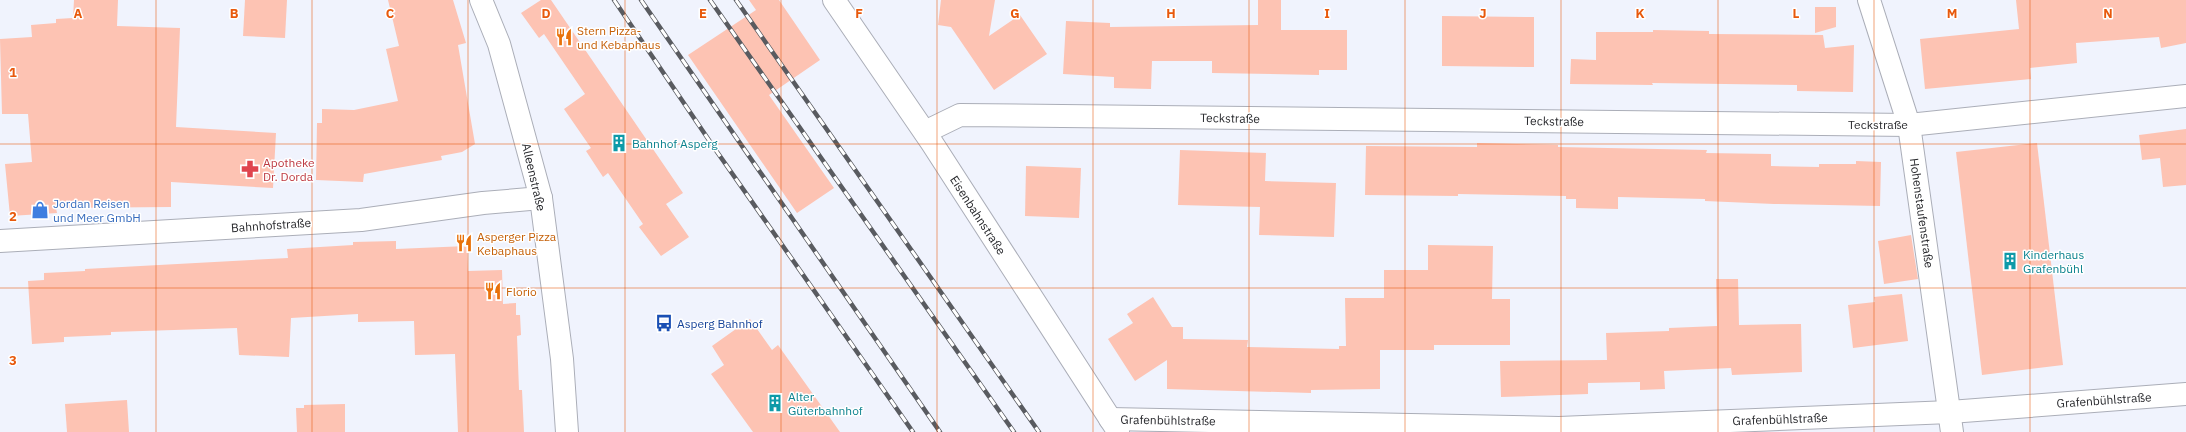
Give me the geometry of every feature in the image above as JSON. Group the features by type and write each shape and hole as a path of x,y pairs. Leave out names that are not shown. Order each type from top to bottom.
{"street":[{"name":"Alleenstraße","path":"481,0 499,44 541,198 562,360 567,432"},
{"name":"Eisenbahnstraße","path":"834,0 924,132 1114,426"},
{"name":"Hohenstaufenstraße","path":"1869,0 1909,125 1951,422"},
{"name":"Teckstraße","path":"924,132 960,115 1909,125 2186,96"},
{"name":"Bahnhofstraße","path":"0,241 361,220 483,203 541,198"},
{"name":"Grafenbühlstraße","path":"1114,426 1559,428 1951,422 2186,394"}],"building":[{"path":"74,0 118,0 117,26 180,28 176,127 276,133 273,188 171,182 171,207 56,208 57,213 10,216 5,164 32,162 28,114 2,114 0,39 32,37 31,25 56,23 56,19 73,18"},
{"path":"245,0 287,0 285,38 243,36"},
{"path":"388,0 453,0 466,43 458,45 475,144 462,152 441,156 442,160 364,174 363,182 316,180 317,123 322,123 322,109 354,110 398,101 386,49 399,46"},
{"name":"Bahnhof Asperg","path":"541,0 551,0 683,193 666,204 689,237 661,256 639,227 643,224 608,173 603,177 586,151 591,148 564,109 585,94 544,34 539,38 521,13"},
{"path":"749,0 779,0 820,60 769,95 834,188 797,213 688,55 756,10"},
{"path":"941,0 995,0 989,36 1020,15 1047,54 994,90 951,27 938,25"},
{"path":"1258,0 1281,0 1281,30 1347,30 1347,70 1319,70 1319,75 1212,73 1212,61 1152,61 1151,89 1114,88 1114,77 1063,74 1066,21 1110,23 1110,27 1258,25"},
{"path":"2016,0 2186,0 2186,43 2161,48 2159,37 2076,43 2077,63 2030,68 2031,79 1925,89 1920,39 2019,29"},
{"path":"1815,7 1836,7 1836,27 1815,33"},
{"path":"1442,16 1534,17 1534,67 1442,66"},
{"path":"1653,30 1709,31 1709,34 1823,35 1825,48 1854,45 1853,92 1797,91 1797,85 1652,83 1653,85 1570,84 1571,59 1596,60 1596,32 1653,32"},
{"path":"2186,129 2186,185 2163,187 2160,158 2142,160 2139,135"},
{"path":"1477,143 1558,145 1558,147 1707,150 1706,153 1771,154 1771,166 1819,167 1819,164 1856,164 1856,161 1881,162 1880,206 1774,204 1705,201 1705,199 1618,197 1618,209 1576,208 1576,199 1566,199 1566,196 1458,194 1458,196 1365,195 1366,146 1477,147"},
{"name":"Kinderhaus Grafenbühl","path":"2037,143 2063,365 1982,375 1956,152"},
{"path":"1180,150 1266,153 1265,181 1336,183 1334,237 1259,235 1260,207 1178,205"},
{"path":"1026,166 1081,168 1079,218 1025,216"},
{"path":"1911,235 1918,279 1884,284 1878,241"},
{"path":"396,241 396,249 467,246 468,271 502,270 503,304 516,303 516,315 520,315 521,335 517,336 519,390 522,390 524,432 458,432 455,354 415,355 414,321 358,322 358,314 291,318 289,357 239,355 237,328 111,332 111,335 64,337 64,342 32,344 28,281 44,280 44,273 85,271 85,269 288,258 287,249 353,245 353,242"},
{"path":"1428,245 1493,246 1492,299 1510,299 1510,345 1434,345 1434,350 1380,350 1380,389 1311,390 1311,393 1167,389 1167,360 1135,381 1108,339 1133,323 1127,314 1153,297 1172,327 1183,327 1183,339 1248,340 1247,347 1339,349 1339,346 1346,346 1345,298 1384,298 1384,270 1428,270"},
{"path":"1716,279 1738,279 1739,325 1801,324 1802,372 1732,375 1731,368 1664,371 1665,389 1640,390 1640,382 1588,383 1588,394 1501,397 1500,361 1607,360 1606,333 1669,331 1669,328 1717,326"},
{"path":"1902,294 1908,341 1853,348 1848,305 1875,302 1874,297"},
{"name":"Alter Güterbahnhof","path":"750,319 772,350 778,345 840,432 753,432 711,374 724,365 712,346"},
{"path":"127,400 129,432 67,432 65,404"},
{"path":"345,404 345,432 297,432 296,408 304,408 304,405"}],"railway":[{"path":"614,0 715,149 913,432"},
{"path":"641,0 940,432"},
{"path":"710,0 1014,432"},
{"path":"736,0 1039,432"}],"place":[{"name":"Stern Pizza- und Kebaphaus","path":"564,37"},
{"name":"Bahnhof Asperg","path":"619,143"},
{"name":"Apotheke Dr. Dorda","path":"250,169"},
{"name":"Jordan Reisen und Meer GmbH","path":"40,210"},
{"name":"Asperger Pizza Kebaphaus","path":"464,243"},
{"name":"Kinderhaus Grafenbühl","path":"2010,261"},
{"name":"Florio","path":"493,291"},
{"name":"Asperg Bahnhof","path":"664,323"},
{"name":"Alter Güterbahnhof","path":"775,403"}]}
